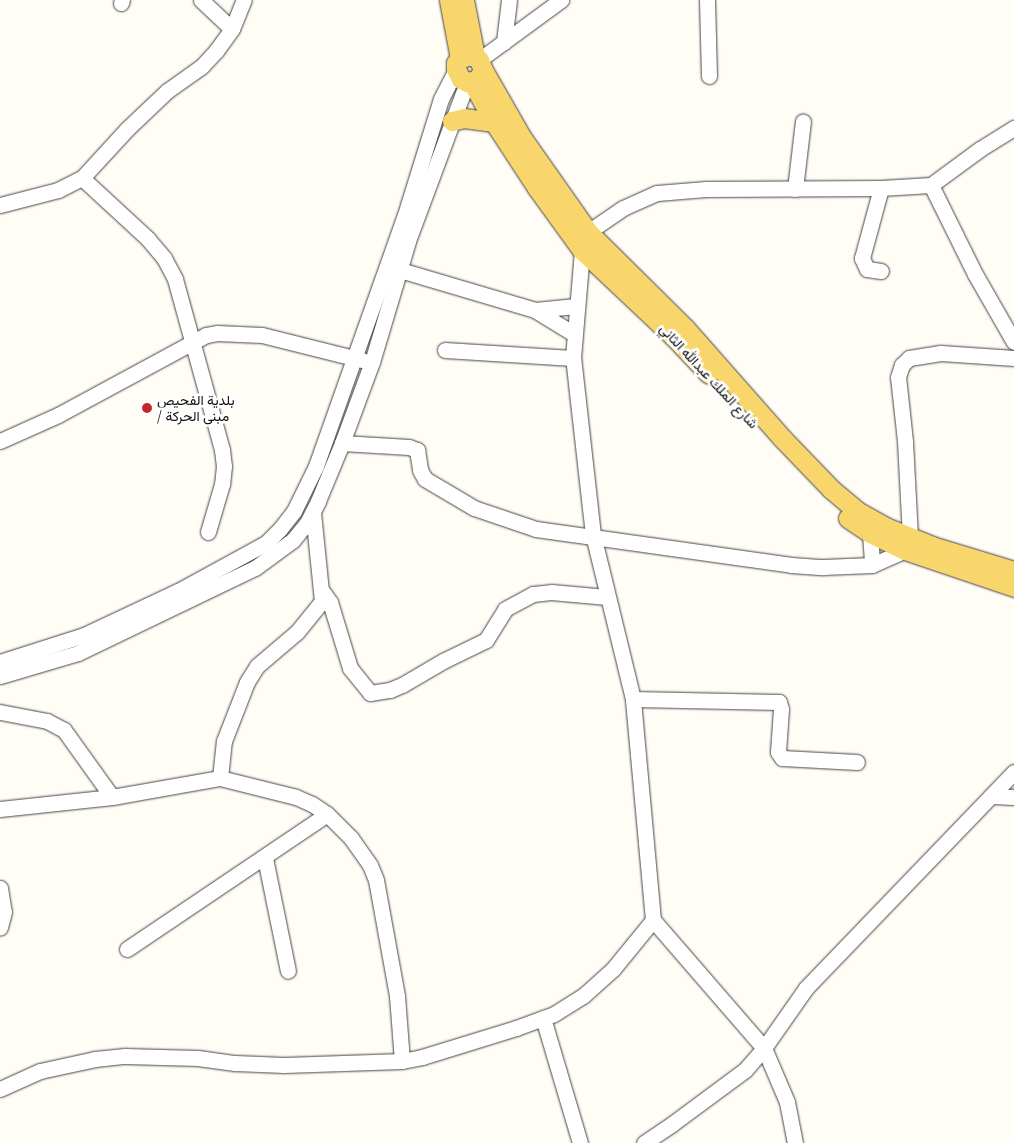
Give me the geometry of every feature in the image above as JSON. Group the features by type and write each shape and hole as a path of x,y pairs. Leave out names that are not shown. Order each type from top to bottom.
{"main road":[{"name":"شارع الملك عبدالله الثاني","path":"449,0 470,68 494,122 537,188 582,250 673,336 806,479 851,521 870,533 1014,571"},
{"name":"شارع الملك عبدالله الثاني","path":"464,0 470,68 588,232 685,328 782,438 831,489 857,511 907,544 1014,587"},
{"path":"452,121 464,118 494,122"}],"street":[{"path":"201,0 232,29"},
{"path":"0,205 58,190 82,178 127,129 167,91 202,66 216,51 232,29 244,0"},
{"path":"504,42 509,0"},
{"path":"0,662 84,635 178,591 266,543 294,511 316,466 405,215 441,99 470,68 561,0"},
{"path":"707,0 709,76"},
{"path":"0,676 78,653 255,568 293,540 313,512 342,443 372,362 400,270 470,68"},
{"path":"795,189 804,121"},
{"path":"588,232 623,208 657,194 706,190 881,188 932,185 980,149 1014,128"},
{"path":"82,178 148,239 164,258 175,279 222,450 224,466 216,509 208,532"},
{"path":"932,185 975,274 1014,342"},
{"path":"881,188 862,258 867,269 881,271"},
{"path":"582,250 573,358 593,536 633,699 653,920 764,1048 787,1102 795,1143"},
{"path":"400,270 535,310 574,334"},
{"path":"535,310 576,306"},
{"path":"0,441 58,415 206,335 248,333 372,362"},
{"path":"446,350 573,358"},
{"path":"342,443 417,450 420,470 425,479 474,508 536,529 791,565 823,567 872,565 907,544 905,441 898,377 902,365 909,358 942,353 1014,358"},
{"path":"220,778 224,741 247,682 257,666 307,623 322,602 313,512"},
{"path":"870,533 872,565"},
{"path":"322,590 330,602 350,668 370,692 390,690 402,685 443,661 486,640 505,609 533,594 551,592 607,597"},
{"path":"633,699 778,702 781,709 778,752 782,758 857,762"},
{"path":"0,712 47,721 64,730 112,797"},
{"path":"644,1143 744,1070 764,1048 806,988 1014,772"},
{"path":"0,809 112,797 220,778 296,797 327,814 352,838 370,865 376,880 396,996 402,1061"},
{"path":"992,796 1014,797"},
{"path":"127,949 327,814"},
{"path":"264,858 288,971"},
{"path":"0,888 4,912 0,927"},
{"path":"0,1089 40,1071 95,1059 118,1057 198,1058 235,1063 284,1065 402,1061 478,1041 543,1018 583,996 613,969 653,920"},
{"path":"543,1018 580,1143"}],"place":[{"name":"بلدية الفحيص / مبنى الحركة","path":"147,408"}]}
